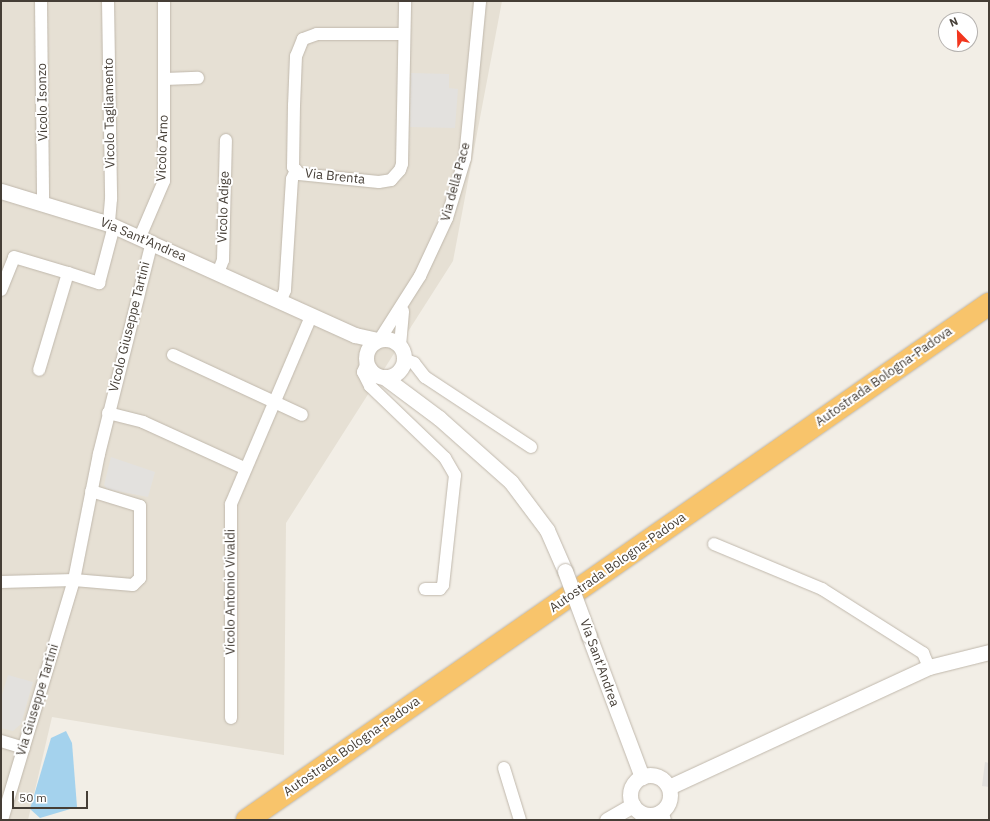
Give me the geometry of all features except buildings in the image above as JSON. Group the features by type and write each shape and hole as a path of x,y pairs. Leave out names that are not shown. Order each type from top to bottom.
{"highway":[{"name":"Autostrada Bologna-Padova","path":"247,820 989,304"},
{"name":"Autostrada Bologna-Padova","path":"272,820 989,322"}],"street":[{"name":"Vicolo Isonzo","path":"41,1 43,204"},
{"name":"Vicolo Tagliamento","path":"68,273 99,282 111,225 108,1"},
{"name":"Vicolo Arno","path":"146,239 164,181 164,1"},
{"name":"Via Brenta","path":"404,34 317,34 303,38 296,56 293,167 296,170 379,182 396,176 402,164 405,1"},
{"name":"Via della Pace","path":"379,340 404,306 439,239 464,158 480,1"},
{"path":"165,79 198,78"},
{"name":"Vicolo Adige","path":"218,273 223,260 226,140"},
{"path":"280,302 285,290 292,179 296,170"},
{"name":"Via Sant'Andrea","path":"1,191 111,225 146,239 280,302 355,335 379,340"},
{"name":"Vicolo Giuseppe Tartini","path":"108,413 146,239"},
{"path":"1,290 14,257 68,273 39,370"},
{"name":"Via della Pace","path":"401,358 404,306"},
{"name":"Vicolo Antonio Vivaldi","path":"231,718 231,504 244,468 311,316"},
{"path":"355,335 372,371 384,376 401,358"},
{"path":"425,588 432,591 443,585 455,475 445,458 370,386 363,372 367,358 379,340 389,339 401,358 414,364 424,377 531,447"},
{"path":"173,355 302,415"},
{"name":"Via Sant'Andrea","path":"401,358 409,394"},
{"name":"Via Sant'Andrea","path":"384,376 409,394 511,482 547,530 565,571 642,777"},
{"path":"108,413 143,422 244,468"},
{"name":"Via Giuseppe Tartini","path":"2,820 74,580 108,413"},
{"path":"1,582 74,580 133,585 140,578 140,506 91,491"},
{"path":"714,544 822,589 923,653 929,667"},
{"path":"669,786 929,667 989,652"},
{"path":"1,741 24,748"},
{"path":"504,768 520,820"},
{"path":"642,777 658,777 669,786 669,801 663,816 643,814 633,805 631,792 642,777"},
{"path":"606,820 633,805"}],"shaded area":[{"path":"1,1 502,1 453,261 286,523 284,755 52,717 28,820 1,820"},
{"path":"411,73 449,74 449,88 458,89 455,128 410,127"},
{"path":"111,457 155,472 148,497 107,489 104,485"},
{"path":"8,675 33,682 21,724 13,731 1,728 1,698"},
{"path":"985,762 989,763 989,787 982,786"}],"water":[{"path":"66,731 72,743 77,807 40,818 30,809 51,738"}]}
